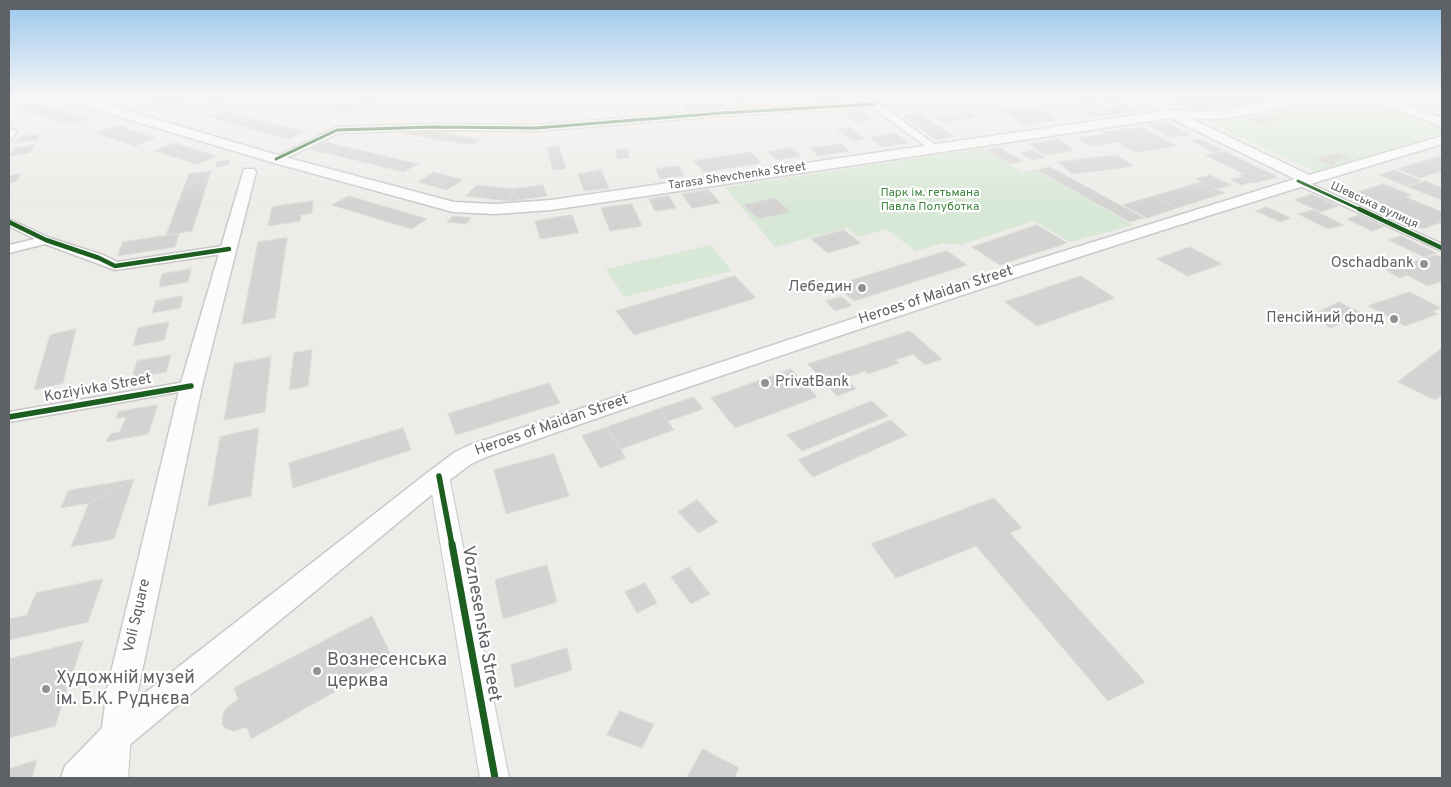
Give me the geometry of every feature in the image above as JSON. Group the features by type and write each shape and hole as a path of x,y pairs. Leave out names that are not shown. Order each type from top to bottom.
{"main road":[{"name":"Tarasa Shevchenka Street","path":"166,133 263,168 307,166 453,207 495,209 551,205 1040,133"},
{"path":"1208,133 1302,180"},
{"name":"Heroes of Maidan Street","path":"439,476 463,458 478,450 829,330 1302,180 1442,140"},
{"name":"Voli Square","path":"117,735 122,689 191,386 241,199 263,168"},
{"path":"77,778 117,735 439,476"}],"street":[{"path":"263,168 332,133"},
{"path":"913,133 934,148"},
{"name":"Шевська вулиця","path":"1302,180 1442,248"},
{"path":"9,222 46,240 99,258 115,266 229,249"},
{"path":"9,249 46,240"},
{"name":"Koziyivka Street","path":"9,417 191,386"},
{"name":"Voznesenska Street","path":"439,476 494,778"},
{"path":"113,778 117,735"}],"green space":[{"path":"1232,133 1442,133 1442,133 1316,172"},
{"name":"Парк ім. гетьмана Павла Полуботка","path":"983,148 1022,172 1034,169 1133,225 1070,242 1034,221 960,245 943,243 916,251 886,229 858,237 847,228 775,247 725,187"},
{"path":"711,245 732,271 624,297 606,269"}],"building":[{"path":"95,133 140,133 156,138 135,146"},
{"path":"266,133 301,133 288,139"},
{"path":"442,133 481,139 473,145 404,134"},
{"path":"842,133 857,133 865,139 852,141"},
{"path":"896,133 908,143 882,147 870,137"},
{"path":"926,133 949,133 955,137 936,140"},
{"path":"1103,133 1153,133 1177,146 1135,153"},
{"path":"1162,133 1186,133 1190,135 1171,138"},
{"path":"40,134 37,140 17,142 21,137"},
{"path":"1105,134 1118,142 1090,146 1078,138"},
{"path":"1058,139 1074,150 1045,155 1029,144"},
{"path":"1199,139 1222,150 1213,152 1190,140"},
{"path":"326,142 418,164 404,172 310,149"},
{"path":"174,143 217,156 197,164 154,151"},
{"path":"842,144 849,151 818,156 810,148"},
{"path":"35,145 30,153 9,156 15,148"},
{"path":"559,146 566,169 553,170 547,148"},
{"path":"791,147 801,156 777,160 768,152"},
{"path":"998,147 1023,161 1011,164 987,150"},
{"path":"628,149 629,158 617,159 616,150"},
{"path":"1033,150 1045,158 1032,160 1021,153"},
{"path":"1224,151 1278,177 1254,183 1239,175 1244,174 1205,155"},
{"path":"751,152 761,163 703,172 694,161"},
{"path":"1338,153 1349,158 1330,165 1316,159"},
{"path":"1117,155 1134,166 1073,174 1058,162"},
{"path":"1442,156 1442,171 1420,178 1398,169"},
{"path":"230,160 228,165 216,167 217,162"},
{"path":"679,166 684,176 660,179 656,169"},
{"path":"1050,167 1144,218 1130,222 1037,170"},
{"path":"601,170 609,188 584,191 578,174"},
{"path":"1395,170 1421,181 1406,186 1379,175"},
{"path":"211,171 192,231 166,235 189,174"},
{"path":"434,172 463,180 447,190 418,182"},
{"path":"21,174 16,182 9,183 9,176"},
{"path":"1210,175 1231,185 1216,189 1196,179"},
{"path":"1242,177 1252,182 1241,185 1231,180"},
{"path":"1425,181 1442,188 1442,200 1408,187"},
{"path":"1201,182 1225,193 1218,195 1194,184"},
{"path":"1194,184 1218,195 1177,208 1154,196"},
{"path":"1384,184 1411,195 1406,197 1442,212 1442,222 1423,229 1344,196"},
{"path":"477,185 514,189 510,201 466,196"},
{"path":"543,185 547,196 510,201 514,189"},
{"path":"709,190 720,203 692,208 682,194"},
{"path":"1312,194 1338,206 1321,212 1295,200"},
{"path":"349,196 427,219 411,229 332,205"},
{"path":"669,196 676,208 655,211 649,199"},
{"path":"1154,196 1177,208 1147,218 1123,205"},
{"path":"775,198 790,212 758,219 744,205"},
{"path":"313,201 312,213 301,215 300,221 268,226 272,207"},
{"path":"632,204 642,226 610,231 601,208"},
{"path":"1267,207 1291,218 1280,222 1256,211"},
{"path":"1314,210 1343,225 1328,229 1298,214"},
{"path":"572,215 579,233 540,239 535,221"},
{"path":"1359,215 1384,227 1372,231 1347,219"},
{"path":"453,216 471,218 466,224 447,222"},
{"path":"1037,225 1067,243 1000,265 972,247"},
{"path":"844,230 861,243 828,253 811,239"},
{"path":"179,234 175,247 117,256 123,242"},
{"path":"1401,236 1436,253 1424,257 1389,240"},
{"path":"287,238 275,318 242,324 258,242"},
{"path":"1190,247 1222,264 1188,276 1157,259"},
{"path":"947,251 967,265 854,301 836,285"},
{"name":"Oschadbank","path":"1436,255 1442,258 1442,281 1428,286 1407,275 1400,278 1386,270"},
{"path":"191,269 188,282 159,287 162,274"},
{"path":"735,276 756,298 634,335 616,311"},
{"path":"1081,276 1115,298 1037,326 1005,302"},
{"path":"1410,292 1441,308 1432,311 1438,314 1405,326 1368,306"},
{"path":"183,296 180,308 152,313 156,301"},
{"path":"842,297 852,306 835,311 826,301"},
{"path":"1339,302 1361,313 1331,328 1310,316"},
{"path":"169,322 164,340 133,346 138,328"},
{"path":"76,329 63,383 34,390 50,335"},
{"path":"910,331 942,359 925,365 913,354 896,360 899,363 868,374 865,371 845,378 856,389 837,396 808,364"},
{"path":"1441,349 1442,395 1435,400 1398,382"},
{"path":"312,350 308,386 289,390 294,353"},
{"path":"171,355 166,372 132,378 137,361"},
{"path":"271,357 265,412 224,420 234,364"},
{"path":"791,369 817,397 735,428 711,398"},
{"path":"549,383 560,403 456,435 448,414"},
{"path":"694,397 703,409 668,421 659,409"},
{"path":"872,401 888,416 802,451 787,435"},
{"path":"158,405 148,434 106,442 110,434 120,432 126,417 116,418 118,412"},
{"path":"659,409 674,430 621,449 607,427"},
{"path":"891,420 907,435 813,477 798,460"},
{"path":"607,427 626,458 600,468 582,436"},
{"path":"259,428 251,496 208,506 220,437"},
{"path":"403,428 411,450 293,488 289,463"},
{"path":"554,454 569,496 506,514 494,470"},
{"path":"134,479 114,539 71,547 89,503"},
{"path":"134,479 89,503 61,508 68,491"},
{"path":"994,498 1022,528 1010,533 1145,682 1108,701 976,546 896,578 871,544"},
{"path":"697,500 718,522 698,533 678,512"},
{"path":"547,565 557,602 503,619 495,580"},
{"path":"689,567 710,594 691,604 671,577"},
{"path":"103,579 88,622 9,640 9,619 27,615 36,593"},
{"path":"645,583 657,603 637,613 625,592"},
{"path":"372,616 393,659 251,739 247,727 234,731 225,728 222,724 223,714 238,699 234,688"},
{"path":"83,641 55,726 9,738 9,659"},
{"path":"567,648 572,670 515,688 511,665"},
{"path":"620,711 654,724 642,748 607,735"},
{"path":"703,749 739,768 734,778 693,778 688,776"},
{"path":"37,760 32,778 9,778 9,769"}],"cycle path":[{"path":"276,159 331,133"},
{"path":"1298,181 1442,248"},
{"path":"9,222 46,240 99,258 115,266 229,249"},
{"path":"9,417 191,386"},
{"path":"439,476 495,778"}],"place":[{"name":"Oschadbank","path":"1424,264"},
{"name":"Лебедин","path":"862,288"},
{"name":"Пенсійний фонд","path":"1394,319"},
{"name":"PrivatBank","path":"765,383"},
{"name":"Вознесенська церква","path":"317,671"},
{"name":"Художній музей ім. Б.К. Руднєва","path":"46,689"}]}
